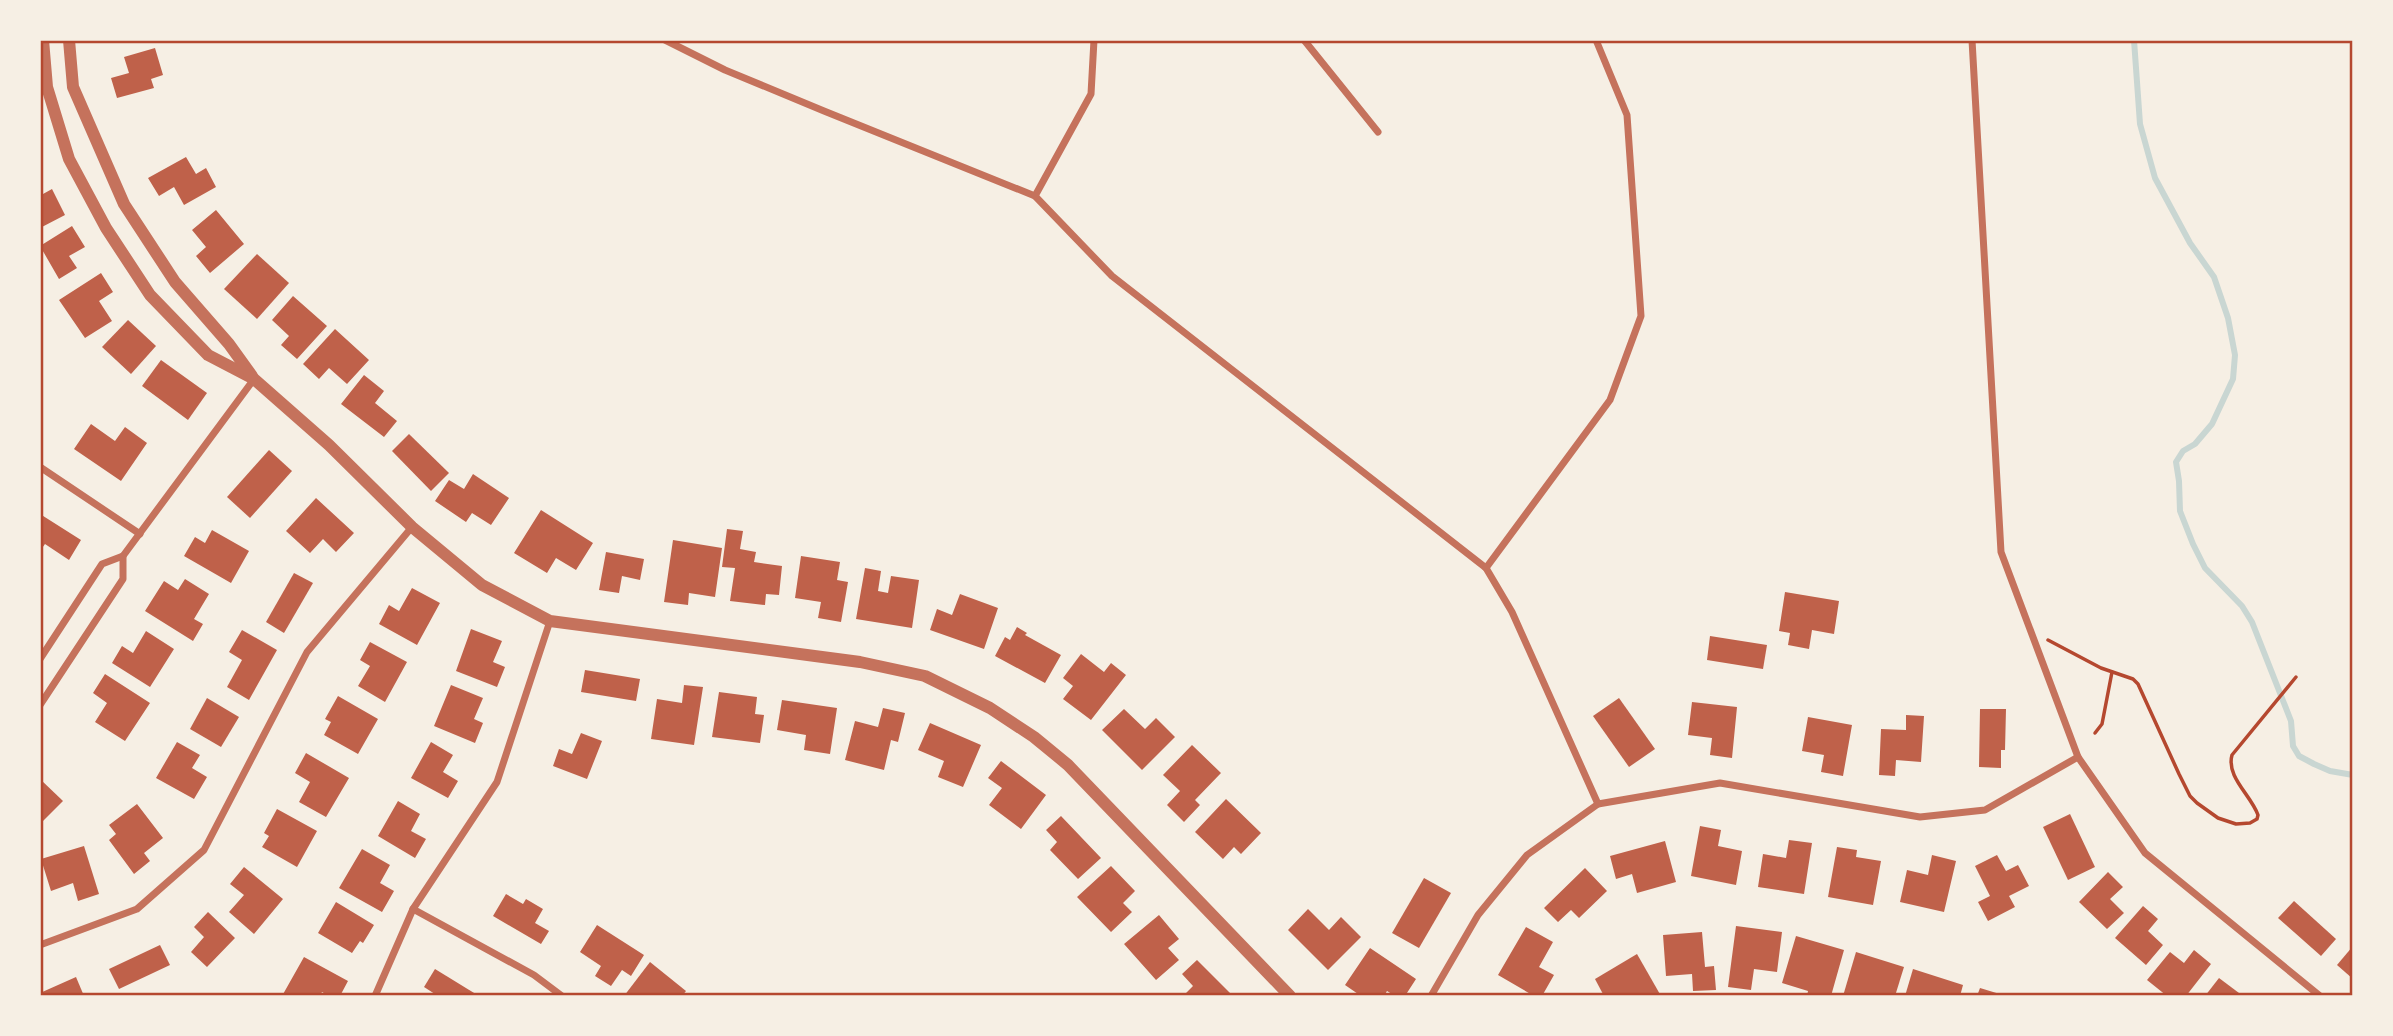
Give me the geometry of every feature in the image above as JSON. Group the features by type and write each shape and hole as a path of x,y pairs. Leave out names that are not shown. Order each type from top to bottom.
{"street":[{"path":"43,40 47,87 69,159 106,228 150,295 208,355 254,379"},
{"path":"69,40 74,87 124,204 175,282 229,344 254,379 329,445 412,527 482,585 550,621 860,662 925,676 990,708 1034,737 1068,765 1290,996"},
{"path":"665,40 725,70 1035,196 1112,276 1486,568 1512,612 1598,804"},
{"path":"1035,196 1091,94 1094,40"},
{"path":"1304,40 1378,132"},
{"path":"1486,568 1610,400 1641,316 1627,116 1596,40"},
{"path":"1972,40 2001,552 2078,757 2145,853 2320,996"},
{"path":"40,659 102,564 123,556 254,379"},
{"path":"40,467 139,534"},
{"path":"40,945 138,909 204,849 307,652 412,527"},
{"path":"40,705 123,579 123,556"},
{"path":"375,996 413,909 497,782 550,621"},
{"path":"1431,996 1478,915 1527,855 1598,804 1720,783 1920,817 1933,816 1985,810 2078,757"},
{"path":"413,909 534,975 562,996"}],"path":[{"path":"2032,636 2042,635 2070,652 2133,679 2138,684 2190,796 2218,818 2244,825 2257,819 2258,815 2230,762 2236,749 2296,677"},
{"path":"2095,733 2102,724 2112,672"}],"building":[{"path":"155,48 163,75 151,79 154,88 117,98 111,78 129,73 124,57"},
{"path":"186,157 196,174 206,168 216,187 184,205 174,187 159,196 148,178"},
{"path":"40,189 43,194 52,189 65,215 40,228"},
{"path":"216,210 244,244 210,273 196,256 206,247 192,230"},
{"path":"72,226 85,247 69,256 77,268 59,279 40,246"},
{"path":"257,254 289,283 257,319 224,289"},
{"path":"101,273 113,292 99,301 112,321 85,338 59,300"},
{"path":"293,296 327,326 297,359 281,345 289,336 272,320"},
{"path":"128,320 156,346 131,374 102,347"},
{"path":"335,329 369,360 347,384 329,368 319,379 303,364"},
{"path":"161,360 207,393 188,420 142,386"},
{"path":"364,375 384,391 375,403 397,421 384,437 341,404"},
{"path":"91,424 115,441 125,427 147,443 121,481 74,449"},
{"path":"409,434 449,473 431,491 392,451"},
{"path":"269,450 292,471 250,518 227,497"},
{"path":"473,474 509,498 491,525 472,513 466,522 435,501 449,480 464,489"},
{"path":"316,498 354,533 336,552 323,539 310,553 286,531"},
{"path":"541,510 593,543 576,570 556,558 547,573 514,553"},
{"path":"40,514 81,540 69,560 45,544 40,551"},
{"path":"727,529 743,531 740,549 756,552 754,562 782,566 779,595 766,594 765,605 730,601 735,568 722,567"},
{"path":"212,530 249,551 231,583 184,556 195,537 205,543"},
{"path":"673,540 722,548 715,597 689,593 688,605 664,602"},
{"path":"606,552 644,559 640,580 622,576 619,593 599,590"},
{"path":"801,556 840,562 837,580 848,582 841,622 818,618 821,602 795,598"},
{"path":"865,568 881,571 878,591 888,593 891,576 919,580 912,628 856,619"},
{"path":"294,573 313,583 284,633 266,622"},
{"path":"185,579 209,594 194,619 203,624 193,641 145,611 164,581 178,590"},
{"path":"412,588 440,603 417,645 379,624 389,605 399,611"},
{"path":"1785,592 1839,601 1834,634 1812,630 1809,649 1788,645 1790,633 1779,631"},
{"path":"960,594 998,608 984,649 930,630 937,609 952,615"},
{"path":"1017,627 1027,633 1025,635 1061,655 1045,683 995,656 1005,637 1010,640"},
{"path":"471,629 502,641 493,662 505,667 497,687 456,671"},
{"path":"242,630 277,650 249,700 227,687 242,660 229,652"},
{"path":"146,631 174,649 150,687 112,663 122,646 133,653"},
{"path":"1710,636 1767,645 1763,669 1707,660"},
{"path":"370,642 407,662 385,702 358,686 370,666 360,660"},
{"path":"1081,654 1104,672 1111,663 1126,675 1091,720 1063,699 1073,686 1063,678"},
{"path":"585,670 640,679 636,701 581,692"},
{"path":"105,674 150,703 125,741 95,722 107,703 93,693"},
{"path":"451,685 483,698 474,719 483,723 475,743 434,726"},
{"path":"684,685 703,687 694,745 651,739 657,699 682,703"},
{"path":"719,692 757,697 755,714 764,715 760,743 712,737"},
{"path":"338,696 378,719 358,754 324,735 331,722 325,719"},
{"path":"207,698 239,717 221,747 190,729"},
{"path":"1619,698 1655,749 1629,767 1593,716"},
{"path":"782,700 837,708 830,754 804,750 806,735 777,730"},
{"path":"1692,702 1737,707 1732,758 1710,755 1712,738 1688,735"},
{"path":"883,708 905,713 898,742 891,740 884,770 845,760 855,721 878,727"},
{"path":"1124,709 1145,729 1156,718 1175,737 1142,770 1102,730"},
{"path":"1980,709 2006,709 2005,750 2001,750 2001,768 1979,767"},
{"path":"1906,715 1924,716 1921,762 1896,760 1895,776 1879,775 1881,729 1906,730"},
{"path":"1808,717 1852,725 1843,776 1821,772 1824,755 1802,751"},
{"path":"930,723 981,745 963,787 938,777 944,761 918,750"},
{"path":"581,733 602,741 587,779 553,766 559,749 572,754"},
{"path":"177,742 200,755 192,768 207,777 194,799 156,778"},
{"path":"431,742 453,755 443,772 458,781 448,798 411,778"},
{"path":"1192,745 1221,773 1195,800 1200,805 1184,822 1167,805 1180,791 1163,775"},
{"path":"306,753 349,778 326,817 299,802 310,782 295,773"},
{"path":"1001,761 1046,795 1021,829 989,805 1002,788 988,778"},
{"path":"40,779 63,801 40,824"},
{"path":"1226,799 1261,833 1241,854 1234,847 1223,859 1195,832"},
{"path":"398,801 420,814 411,831 426,839 415,858 378,836"},
{"path":"137,804 163,838 144,853 150,861 134,874 109,840 116,834 109,825"},
{"path":"277,809 317,831 297,867 262,847 269,836 264,833"},
{"path":"2070,814 2095,867 2068,880 2043,827"},
{"path":"1061,816 1101,858 1078,879 1050,850 1057,842 1046,830"},
{"path":"1700,826 1721,830 1718,846 1742,851 1736,885 1691,876"},
{"path":"1789,840 1812,843 1804,894 1758,887 1763,854 1786,858"},
{"path":"1665,841 1676,882 1637,893 1632,874 1616,879 1610,856"},
{"path":"84,846 99,894 78,901 73,883 51,891 41,859"},
{"path":"1837,847 1857,850 1856,857 1881,861 1873,905 1828,897"},
{"path":"362,849 390,865 380,883 394,891 382,912 339,888"},
{"path":"1932,855 1956,861 1944,912 1900,902 1907,870 1928,875"},
{"path":"1997,855 2006,871 2018,865 2029,886 2009,896 2015,907 1988,921 1978,902 1990,896 1975,866"},
{"path":"1111,866 1135,891 1123,903 1132,912 1111,932 1077,897"},
{"path":"244,867 283,899 254,934 229,912 244,895 230,884"},
{"path":"1585,868 1607,891 1579,918 1571,910 1558,922 1544,908"},
{"path":"2108,872 2123,887 2110,899 2124,913 2107,929 2079,902"},
{"path":"1424,878 1451,893 1419,948 1392,933"},
{"path":"506,894 523,904 526,899 543,909 535,923 549,931 541,944 493,916"},
{"path":"2294,901 2336,939 2321,956 2278,918"},
{"path":"336,902 374,925 363,943 360,941 352,953 318,933"},
{"path":"2143,906 2158,919 2148,931 2163,945 2146,965 2115,938"},
{"path":"1308,909 1329,930 1341,917 1361,937 1328,970 1288,930"},
{"path":"208,912 235,938 207,967 191,952 204,937 194,927"},
{"path":"1159,915 1179,939 1168,948 1179,960 1156,980 1124,944"},
{"path":"597,925 644,955 631,976 622,970 611,986 595,976 601,966 580,952"},
{"path":"1736,926 1782,932 1777,972 1754,969 1751,990 1728,987"},
{"path":"1526,927 1553,942 1539,967 1554,975 1542,996 1534,996 1498,975"},
{"path":"1702,932 1705,967 1714,966 1716,990 1693,991 1692,974 1666,976 1663,935"},
{"path":"1796,936 1844,950 1831,996 1807,996 1808,991 1782,983"},
{"path":"160,945 170,965 119,989 109,969"},
{"path":"2353,946 2353,979 2337,965"},
{"path":"1370,948 1416,979 1405,996 1395,996 1387,991 1384,996 1361,996 1345,985"},
{"path":"2194,950 2211,964 2186,996 2167,996 2147,980 2170,952 2184,963"},
{"path":"1856,952 1904,967 1895,996 1843,996"},
{"path":"1637,954 1661,996 1604,996 1595,979"},
{"path":"304,957 348,981 340,996 329,996 322,992 320,996 282,996"},
{"path":"1197,960 1233,996 1183,996 1193,986 1182,974"},
{"path":"650,962 686,991 682,996 624,996"},
{"path":"435,969 479,996 438,996 424,987"},
{"path":"1913,969 1963,985 1960,996 1905,996"},
{"path":"76,977 84,996 40,996 40,993"},
{"path":"2219,978 2243,996 2205,996"},
{"path":"1980,988 2003,995 2003,996 1977,996"}],"waterway":[{"path":"2134,40 2140,124 2155,178 2190,243 2214,277 2228,318 2235,355 2233,379 2212,424 2195,444 2183,451 2176,462 2180,511 2205,568 2242,606 2252,622 2291,721 2293,746 2299,756 2330,771 2353,775"}]}
